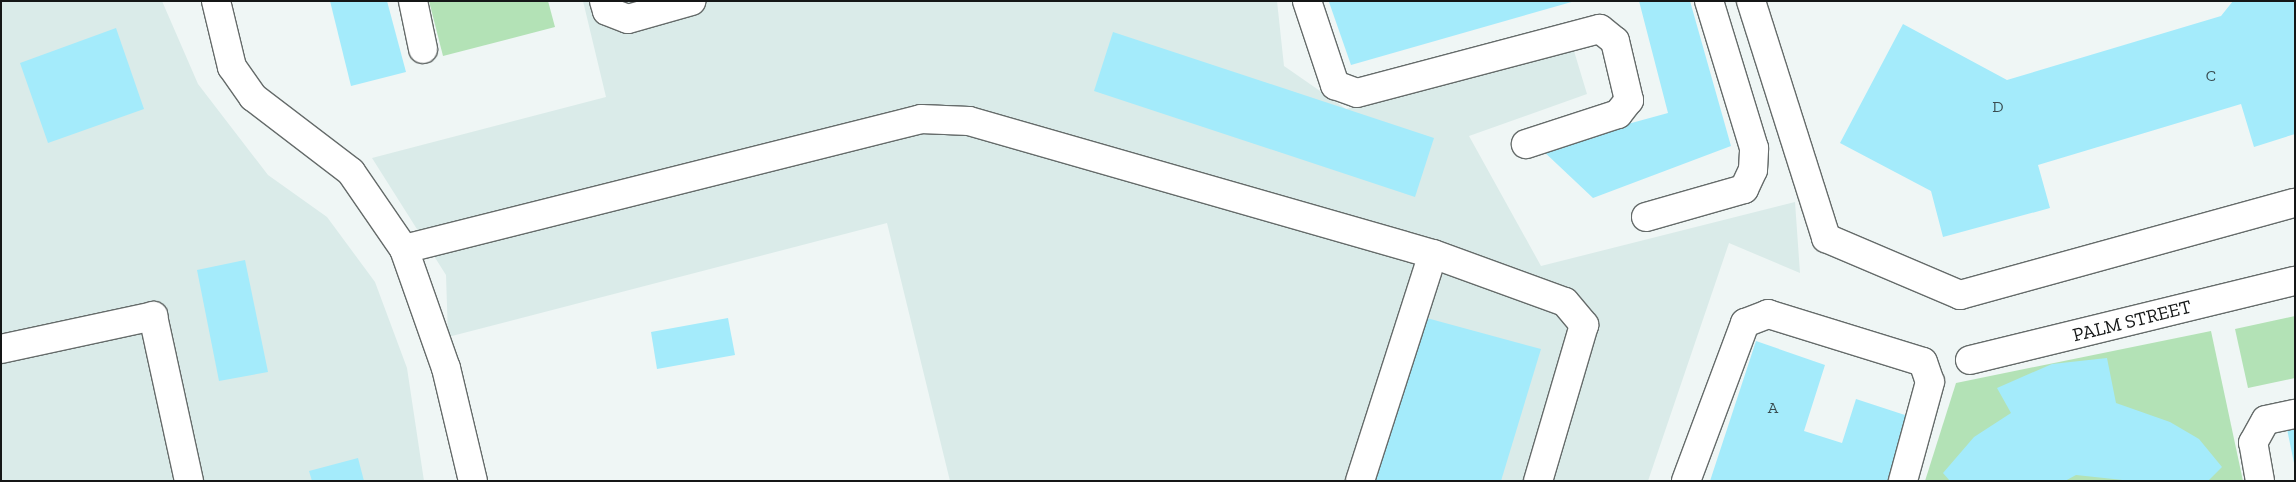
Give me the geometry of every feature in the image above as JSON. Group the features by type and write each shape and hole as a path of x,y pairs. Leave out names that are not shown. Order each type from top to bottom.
{"street":[{"path":"216,1 232,66 253,97 351,172 404,249 446,368 473,481"},
{"path":"413,1 423,49"},
{"path":"604,1 607,11 628,19 691,1"},
{"path":"1307,1 1335,85 1357,93 1600,29 1615,41 1629,100 1618,114 1526,144"},
{"path":"1646,217 1744,189 1753,170 1754,148 1709,1"},
{"path":"1751,1 1826,238 1960,295 2295,202"},
{"path":"404,249 921,119 969,121 1433,254 1565,302 1584,325 1538,481"},
{"path":"1360,481 1433,254"},
{"name":"PALM STREET","path":"1970,360 2295,281"},
{"path":"1686,481 1745,323 1768,314 1923,362 1930,382 1903,481"},
{"path":"1,349 153,316 189,481"},
{"path":"2260,481 2252,443 2266,420 2295,414"}],"shaded area":[{"path":"1,1 162,1 198,84 268,175 327,217 375,282 407,368 424,481 1,481"},
{"path":"583,1 1277,1 1284,66 1346,109 1574,51 1587,94 1469,136 1541,266 1795,202 1800,273 1729,243 1648,481 950,481 887,223 448,337 446,275 372,158 606,97"}],"green space":[{"path":"429,1 548,1 555,27 443,56"},
{"path":"2295,316 2295,378 2248,388 2235,329"},
{"path":"2211,331 2243,481 1925,481 1956,383"}],"building":[{"path":"330,1 387,1 406,72 351,86"},
{"path":"1333,1 1575,1 1351,65 1329,2"},
{"path":"1639,1 1690,1 1731,146 1593,198 1540,148 1668,113"},
{"path":"2233,1 2295,1 2295,134 2254,147 2241,104 2038,165 2050,208 1943,237 1931,191 1840,143 1903,24 2007,80 2221,16"},
{"path":"116,28 144,109 48,143 20,63"},
{"path":"1113,32 1434,138 1415,197 1094,91"},
{"path":"245,260 268,372 219,381 197,270"},
{"path":"1423,317 1541,349 1501,481 1371,481"},
{"path":"728,318 735,355 657,369 651,332"},
{"path":"1756,341 1825,365 1804,431 1842,443 1856,399 1911,417 1890,481 1710,481"},
{"path":"2107,358 2116,403 2170,422 2199,439 2222,467 2208,481 2132,481 2076,475 2065,481 1950,481 1943,473 1974,437 2011,413 1997,388 2052,364"},
{"path":"2295,427 2295,463 2294,463 2287,429"},
{"path":"358,458 364,481 312,481 309,471"}]}
